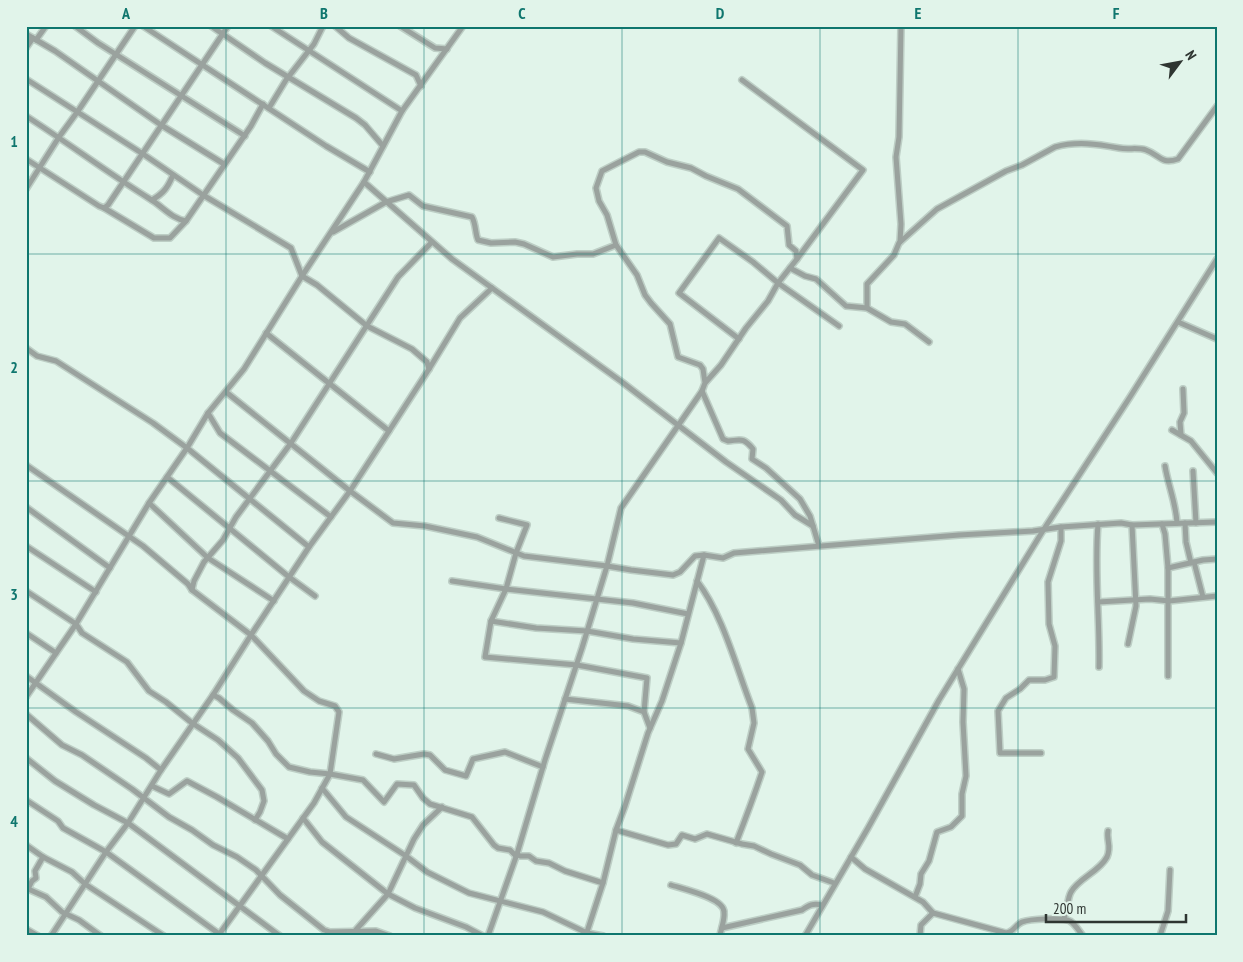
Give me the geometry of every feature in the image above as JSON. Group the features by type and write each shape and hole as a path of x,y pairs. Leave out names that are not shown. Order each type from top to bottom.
{"street":[{"path":"26,48 46,26"},
{"path":"75,26 244,136"},
{"path":"26,189 135,26"},
{"path":"143,26 326,146 370,172"},
{"path":"211,26 356,118 365,125 383,146"},
{"path":"104,208 143,154 228,26"},
{"path":"270,26 402,111"},
{"path":"269,108 314,44 323,26"},
{"path":"335,26 349,38 416,75 421,86"},
{"path":"400,26 435,48 447,49"},
{"path":"26,698 96,592 129,537 134,525 187,448 208,413 244,369 364,182 402,111 463,26"},
{"path":"867,308 867,284 894,255 900,242 902,224 896,158 899,137 901,26"},
{"path":"26,34 54,51 161,125 224,164"},
{"path":"435,48 440,59"},
{"path":"26,79 78,111 203,195 291,248 302,276 317,285 367,326 412,348 427,362 430,369"},
{"path":"488,936 517,855 542,767 577,665 597,600 621,508 702,391 705,383 864,170 742,80"},
{"path":"26,158 99,206 154,238 170,238 186,221 244,136 263,104"},
{"path":"900,242 937,209 1006,171 1022,165 1060,145 1095,143 1120,148 1147,150 1164,161 1170,162 1178,159 1217,106"},
{"path":"26,116 123,183 152,200 178,220 186,221"},
{"path":"705,383 703,370 700,365 678,357 670,324 645,295 637,275 616,245 607,215 597,197 596,185 602,171 642,151 668,162 691,168 738,189 750,196 787,226 789,245 796,251 797,259"},
{"path":"152,200 163,194 168,188 173,175"},
{"path":"364,182 432,242 492,288 679,424 726,462 781,500 794,515 814,526"},
{"path":"331,233 386,202 408,195 423,206 472,217 478,240 491,243 515,242 524,244 553,257 592,254 616,245"},
{"path":"739,339 679,293 720,238 778,283 839,326"},
{"path":"192,590 194,581 208,558 223,540 236,517 291,443 398,277 432,242"},
{"path":"806,935 939,700 1044,529 1178,322 1217,258"},
{"path":"790,268 805,276 816,279 846,306 867,308 891,322 905,324 929,342"},
{"path":"51,936 106,852 128,823 192,723 213,695 309,547 350,491 430,369 460,318 492,288"},
{"path":"1178,322 1217,340"},
{"path":"266,333 389,431"},
{"path":"26,348 37,356 56,361 153,423 187,448 309,547"},
{"path":"1181,435 1180,422 1184,413 1184,389"},
{"path":"702,391 723,439 728,441 739,439 748,443 753,449 752,458 800,499 814,526 820,546"},
{"path":"226,392 393,523 426,526 477,537 524,556 673,575 680,572 695,556 704,555 723,558 734,553 959,535 1033,532 1044,529 1098,524 1121,523 1132,525 1217,522"},
{"path":"208,413 220,433 330,517"},
{"path":"1172,430 1191,441 1217,473"},
{"path":"26,465 143,546 188,584 192,590 251,635 304,691 319,701 336,706 339,712 330,774 314,804 220,935 106,852 63,828 58,821 26,800"},
{"path":"1165,466 1176,508 1177,523"},
{"path":"1193,471 1196,523"},
{"path":"167,477 315,596"},
{"path":"149,503 208,558 274,601"},
{"path":"26,507 110,568"},
{"path":"499,518 527,525 516,553 506,589 491,621 485,657 577,665 647,678 644,712 650,728"},
{"path":"1185,523 1186,542 1203,597"},
{"path":"1098,524 1095,558 1100,622 1099,667"},
{"path":"1162,524 1165,534 1168,568 1168,676"},
{"path":"1128,644 1136,606 1132,525"},
{"path":"1041,753 1000,753 998,712 1006,698 1020,689 1029,680 1045,680 1054,677 1055,646 1049,619 1048,582 1061,542 1061,527"},
{"path":"26,546 96,592"},
{"path":"587,935 603,883 616,830 681,643 704,555"},
{"path":"1168,568 1192,562 1217,559"},
{"path":"452,581 633,603 688,614"},
{"path":"697,581 707,594 715,610 752,708 754,723 748,749 762,772 736,843"},
{"path":"26,592 76,624 82,633 127,662 149,691 218,740 238,758 262,790 264,801 255,820"},
{"path":"1098,602 1169,600 1217,596"},
{"path":"491,621 536,628 681,643"},
{"path":"26,633 56,653"},
{"path":"915,897 920,884 921,874 929,860 936,832 951,827 962,816 962,794 966,776 963,722 964,690 958,669"},
{"path":"26,676 161,770"},
{"path":"213,695 220,698 252,723 288,767 363,780 384,802 397,784 414,785 430,804 472,817 498,848 510,850 520,856 529,856 536,861 550,863 565,871 603,883"},
{"path":"565,699 628,706 644,712"},
{"path":"26,714 62,745 82,755 169,817 256,870 280,895 324,930 351,934 360,931 376,931 390,936"},
{"path":"376,754 390,759 430,754 445,770 466,776 473,759 501,751 510,752 542,767"},
{"path":"26,758 56,781 94,805 128,823 280,936"},
{"path":"152,786 169,794 187,781 217,796 288,839"},
{"path":"322,788 346,817 427,872 469,892 543,912 587,935 603,936"},
{"path":"351,934 388,894 414,839 423,825 442,807"},
{"path":"303,818 322,842 388,894 415,908 466,927 483,936"},
{"path":"616,830 668,845 676,844 682,835 695,839 707,834 736,843 754,846 800,865 812,875 834,883"},
{"path":"1064,918 1072,892 1106,859 1110,844 1107,836 1108,831"},
{"path":"26,845 43,857 72,872 85,884 164,936"},
{"path":"851,856 865,869 923,902 933,913 1009,933 1020,922 1064,918 1071,921 1083,936"},
{"path":"43,857 35,871 36,878 27,888 46,897 66,914 79,920 101,936"},
{"path":"1160,936 1168,911 1170,870"},
{"path":"671,885 705,896 722,904 725,911 720,936"},
{"path":"722,928 802,910 809,905 822,905"},
{"path":"920,936 921,925 933,913"},
{"path":"26,929 38,936"}]}
